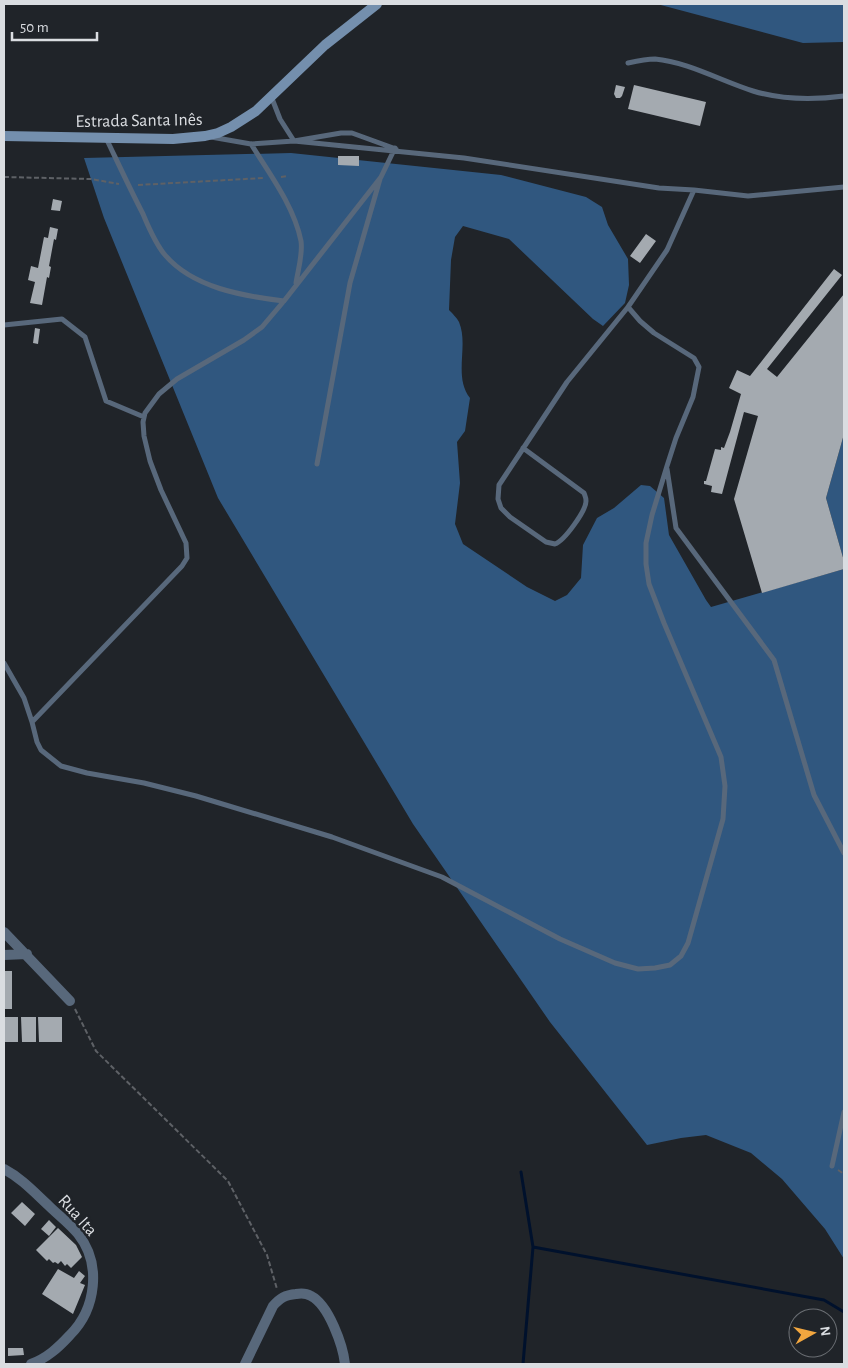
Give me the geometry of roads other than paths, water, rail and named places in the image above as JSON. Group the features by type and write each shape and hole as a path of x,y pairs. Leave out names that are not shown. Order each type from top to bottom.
{"main road":[{"name":"Estrada Santa Inês","path":"4,136 173,139 218,133 256,111 325,44 377,4"}],"street":[{"path":"4,932 70,1001"},
{"path":"4,954 27,954"},
{"name":"Rua Ita","path":"4,1169 34,1192 78,1234 91,1256 92,1295 87,1312 80,1324 54,1352 31,1364"},
{"path":"245,1364 273,1306 280,1298 303,1293 312,1296 329,1316 345,1364"}],"lane":[{"path":"628,63 654,59 670,62 780,98 823,99 844,96"},
{"path":"271,96 280,119 294,141"},
{"path":"204,136 252,144 294,141 340,133 352,133 395,150"},
{"path":"106,138 154,238 164,254 178,268 204,282 243,296 284,301"},
{"path":"294,141 464,158 659,188 748,196 844,187"},
{"path":"252,144 294,219 301,242 296,284"},
{"path":"32,722 139,612 182,566 187,558 186,543 150,462 144,436 144,417 148,406 177,379 262,328 381,176 395,150"},
{"path":"317,464 350,283 381,176"},
{"path":"523,448 584,493 586,498 584,509 564,539 555,544 546,542 510,517 501,508 498,498 499,485 523,448 567,382 628,307 667,250 694,190"},
{"path":"4,663 24,698 41,750 61,766 196,796 332,837 442,877 560,939 615,963 638,969 655,968 670,964 681,956 688,943 723,819 725,786 721,757 664,623 649,584 646,564 646,543 652,515 676,438 694,397 699,367 694,358 654,334 628,307"},
{"path":"4,325 62,319 85,337 106,401 144,417"},
{"path":"667,466 676,528 774,660 814,795 844,853"},
{"path":"832,1166 844,1112"}],"waterway":[{"path":"521,1172 533,1247 523,1364"},
{"path":"533,1247 824,1300 844,1312"}]}
